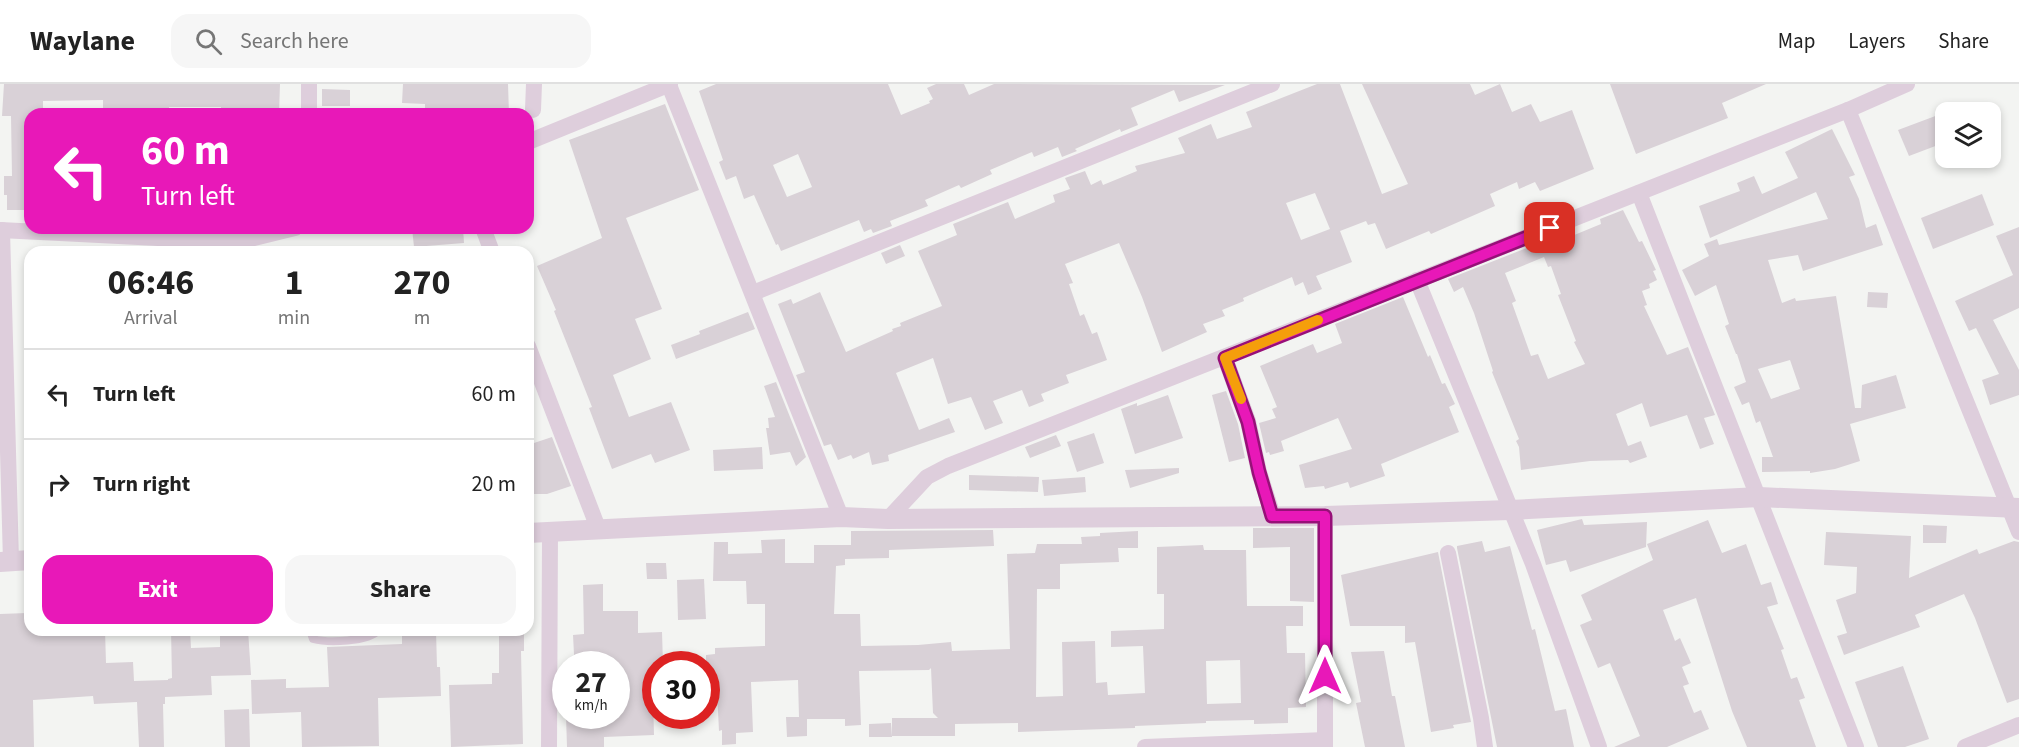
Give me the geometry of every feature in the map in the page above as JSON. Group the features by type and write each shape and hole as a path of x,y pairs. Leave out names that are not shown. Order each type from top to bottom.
{"street":[{"path":"309,84 309,108"},
{"path":"533,108 534,84"},
{"path":"534,140 669,84 842,517"},
{"path":"753,293 1272,84"},
{"path":"888,519 927,477 948,465 1225,358 1848,110 1907,84"},
{"path":"1848,110 2014,508 2019,532"},
{"path":"1639,193 1856,747"},
{"path":"14,561 1,230 24,232"},
{"path":"57,234 223,246"},
{"path":"240,246 277,234"},
{"path":"1417,280 1533,564 1599,747"},
{"path":"1225,358 1248,422 1272,516"},
{"path":"534,362 598,528"},
{"path":"534,532 842,517 888,519 1325,516 1510,510 1758,497 2014,508"},
{"path":"1145,747 1325,743 1325,516"},
{"path":"549,747 550,531"},
{"path":"1448,553 1485,747"},
{"path":"1965,747 2019,725"}],"lane":[{"path":"312,636 313,639 321,641 371,636"}],"building":[{"path":"4,84 280,84 279,108 103,108 103,100 43,101 43,108 24,108 24,210 7,210 4,176 12,176 11,116 2,116"},
{"path":"403,84 508,84 509,108 425,108 425,104 402,103"},
{"path":"716,84 888,84 901,115 930,103 929,101 933,99 927,88 936,84 964,84 969,95 994,84 1225,85 1179,102 1174,90 1131,108 1138,125 1121,132 1120,129 1062,157 1058,147 1034,157 1032,152 990,170 992,174 961,188 959,185 925,200 928,206 890,221 892,226 873,233 871,229 864,232 859,220 781,251 778,244 776,245 754,195 744,199 736,176 726,180 719,162 723,160 699,91","holes":["798,154 812,187 787,197 773,165"]},
{"path":"1317,84 1340,84 1382,194 1408,184 1362,84 1470,84 1475,95 1500,84 1512,112 1531,104 1540,122 1572,110 1594,169 1540,191 1535,182 1519,189 1517,182 1490,194 1495,206 1431,234 1429,231 1386,249 1375,223 1368,225 1366,221 1340,231 1352,262 1316,276 1322,289 1308,295 1303,282 1295,286 1292,277 1243,298 1244,301 1222,310 1225,316 1203,324 1207,332 1162,352 1119,243 1065,264 1073,283 1069,284 1080,316 1084,314 1092,334 1097,332 1107,360 1066,375 1069,383 1041,394 1044,401 1029,407 1022,390 993,401 1003,423 985,430 971,397 948,404 933,358 896,373 919,430 949,418 955,432 888,455 889,461 872,465 869,452 853,459 851,455 838,460 831,444 824,446 796,375 805,372 778,304 791,299 793,304 820,292 846,352 893,331 892,329 901,326 900,323 942,306 918,251 957,235 953,224 1008,202 1015,219 1055,202 1053,195 1070,189 1065,178 1085,171 1091,185 1101,180 1103,185 1137,171 1135,166 1185,153 1178,138 1211,124 1217,139 1252,127 1246,112","holes":["1315,193 1330,229 1301,240 1286,203"]},
{"path":"1610,84 1766,84 1722,103 1728,118 1636,154"},
{"path":"322,89 350,90 350,106 322,106"},
{"path":"665,104 699,190 626,218 662,309 635,319 651,359 613,375 629,417 671,402 690,450 655,463 651,454 612,469 589,408 592,407 537,266 602,238 569,140"},
{"path":"1935,116 1935,146 1909,156 1898,130"},
{"path":"1832,129 1855,175 1849,177 1859,199 1866,228 1876,224 1883,245 1803,271 1798,255 1768,260 1782,303 1795,298 1796,301 1836,296 1855,408 1861,408 1862,385 1896,375 1906,408 1850,424 1860,461 1835,469 1810,473 1810,471 1762,472 1762,457 1773,457 1760,421 1756,423 1749,402 1742,405 1734,387 1746,382 1725,326 1729,324 1716,285 1695,296 1682,270 1709,256 1704,244 1717,239 1719,245 1828,219 1816,192 1710,238 1699,206 1740,191 1737,183 1754,176 1762,194 1798,178 1785,152","holes":["1790,360 1800,389 1771,399 1758,369"]},
{"path":"1982,194 1994,225 1933,249 1921,218"},
{"path":"1623,210 1639,242 1642,241 1656,270 1653,271 1657,280 1649,284 1650,288 1642,291 1647,305 1644,306 1667,355 1688,347 1715,415 1704,418 1714,444 1700,449 1687,415 1650,427 1642,403 1616,414 1628,446 1641,441 1647,457 1630,463 1628,460 1590,461 1521,470 1519,447 1516,441 1519,439 1492,372 1474,313 1463,287 1454,292 1448,279 1547,240 1550,245 1601,224 1600,219","holes":["1544,257 1548,267 1551,266 1561,294 1558,295 1576,341 1574,342 1585,364 1548,379 1538,354 1531,356 1512,303 1516,301 1505,273"]},
{"path":"2019,227 2019,308 1993,320 2019,370 2019,395 1990,405 1982,380 1999,374 1976,328 1969,331 1955,301 2013,275 1996,236"},
{"path":"413,234 463,234 464,243 414,246"},
{"path":"900,245 905,256 886,264 881,253"},
{"path":"1868,292 1888,293 1887,308 1867,307"},
{"path":"1403,297 1428,357 1430,355 1442,384 1445,383 1455,404 1449,407 1459,432 1381,464 1385,476 1350,488 1348,482 1325,489 1324,486 1305,488 1299,465 1352,449 1338,418 1281,441 1284,451 1270,455 1269,452 1266,453 1259,423 1276,418 1272,409 1277,407 1260,366 1313,344 1317,353 1342,343 1335,324"},
{"path":"748,312 755,329 676,359 671,345 700,334 699,331"},
{"path":"776,382 806,457 796,466 790,452 770,455 766,428 769,428 768,418 775,417 764,386"},
{"path":"1226,391 1238,424 1245,458 1229,462 1212,395"},
{"path":"1168,395 1183,438 1135,454 1121,409"},
{"path":"1094,433 1104,463 1077,472 1067,442"},
{"path":"1056,435 1061,446 1030,458 1025,447"},
{"path":"552,437 571,486 547,494 534,494 534,443"},
{"path":"762,447 763,469 714,471 713,450"},
{"path":"1179,468 1179,473 1130,488 1125,470"},
{"path":"969,475 1039,477 1038,492 969,490"},
{"path":"1085,477 1086,492 1044,496 1042,480"},
{"path":"1582,519 1584,525 1647,522 1646,547 1570,572 1566,560 1546,565 1537,530"},
{"path":"1708,520 1722,553 1746,544 1761,585 1771,582 1778,604 1767,607 1784,649 1781,650 1791,679 1797,677 1805,698 1799,700 1816,747 1747,747 1732,711 1696,598 1663,610 1675,641 1680,638 1691,663 1682,667 1689,684 1683,686 1694,713 1701,710 1709,729 1667,747 1614,747 1640,736 1610,663 1598,668 1580,625 1592,620 1581,595 1653,560 1647,544"},
{"path":"1923,525 1947,526 1946,543 1923,543"},
{"path":"1253,528 1314,528 1314,602 1290,601 1290,547 1253,548"},
{"path":"993,530 994,546 889,550 889,558 845,559 845,565 836,566 834,614 860,614 861,646 951,642 952,651 1010,649 1007,554 1035,553 1037,544 1082,544 1081,537 1100,536 1100,533 1138,531 1138,548 1118,548 1119,562 1060,564 1060,589 1037,589 1036,697 1063,696 1062,642 1095,641 1096,683 1107,682 1108,695 1145,693 1143,646 1111,647 1111,631 1164,629 1164,594 1157,594 1157,547 1203,545 1204,550 1246,550 1247,606 1303,606 1303,626 1286,626 1287,653 1305,653 1306,707 1288,708 1288,723 1254,724 1254,720 1206,721 1206,723 1135,726 1135,728 1018,732 1018,723 955,724 955,736 892,736 892,718 938,718 933,713 931,668 929,670 859,671 861,725 845,726 845,719 807,719 807,736 787,737 786,717 799,717 798,680 751,682 753,732 736,733 736,744 722,745 722,730 719,731 719,729 720,651 715,651 715,648 765,646 765,604 747,604 746,581 713,581 714,542 728,542 728,554 762,553 761,540 785,539 785,563 814,563 814,545 851,545 851,531","holes":["1240,660 1241,703 1207,704 1206,661"]},
{"path":"1826,532 1911,536 1909,578 1977,549 1979,554 2014,541 2019,542 2019,699 2007,703 1964,594 1915,615 1920,627 1844,655 1837,636 1847,633 1836,600 1856,593 1857,567 1824,565"},
{"path":"1482,541 1485,552 1510,546 1532,630 1535,629 1555,711 1566,709 1574,747 1497,747 1457,548 1457,546"},
{"path":"1438,552 1471,722 1431,732 1415,642 1405,643 1405,626 1350,626 1341,575"},
{"path":"646,563 666,563 667,579 647,579"},
{"path":"704,579 706,619 678,620 677,580"},
{"path":"603,584 603,611 638,611 638,633 662,632 663,651 642,651 642,729 654,729 654,735 604,737 604,747 567,747 566,729 630,729 630,651 574,651 573,635 584,634 583,585"},
{"path":"24,613 24,636 105,636 106,663 133,662 134,681 172,678 171,636 190,636 191,648 220,647 220,636 248,636 251,675 211,676 212,695 165,697 165,704 163,704 164,747 139,747 137,702 94,704 93,696 33,700 34,747 0,747 0,614"},
{"path":"402,636 436,636 441,696 378,698 379,746 302,747 301,712 252,714 251,680 286,679 286,688 329,687 327,647 402,644"},
{"path":"499,636 524,636 524,651 521,651 523,744 451,747 449,685 492,684 492,673 499,673"},
{"path":"1384,651 1392,696 1395,696 1405,747 1365,747 1356,703 1361,702 1351,652"},
{"path":"1903,666 1929,739 1905,747 1878,747 1855,682"},
{"path":"249,709 250,747 225,747 224,710"},
{"path":"891,723 892,737 869,737 869,724"}],"slow traffic":[{"path":"1241,399 1225,358 1318,320"}],"route":[{"path":"1325,676 1325,516 1272,516 1248,422 1225,358 1550,228"}]}
